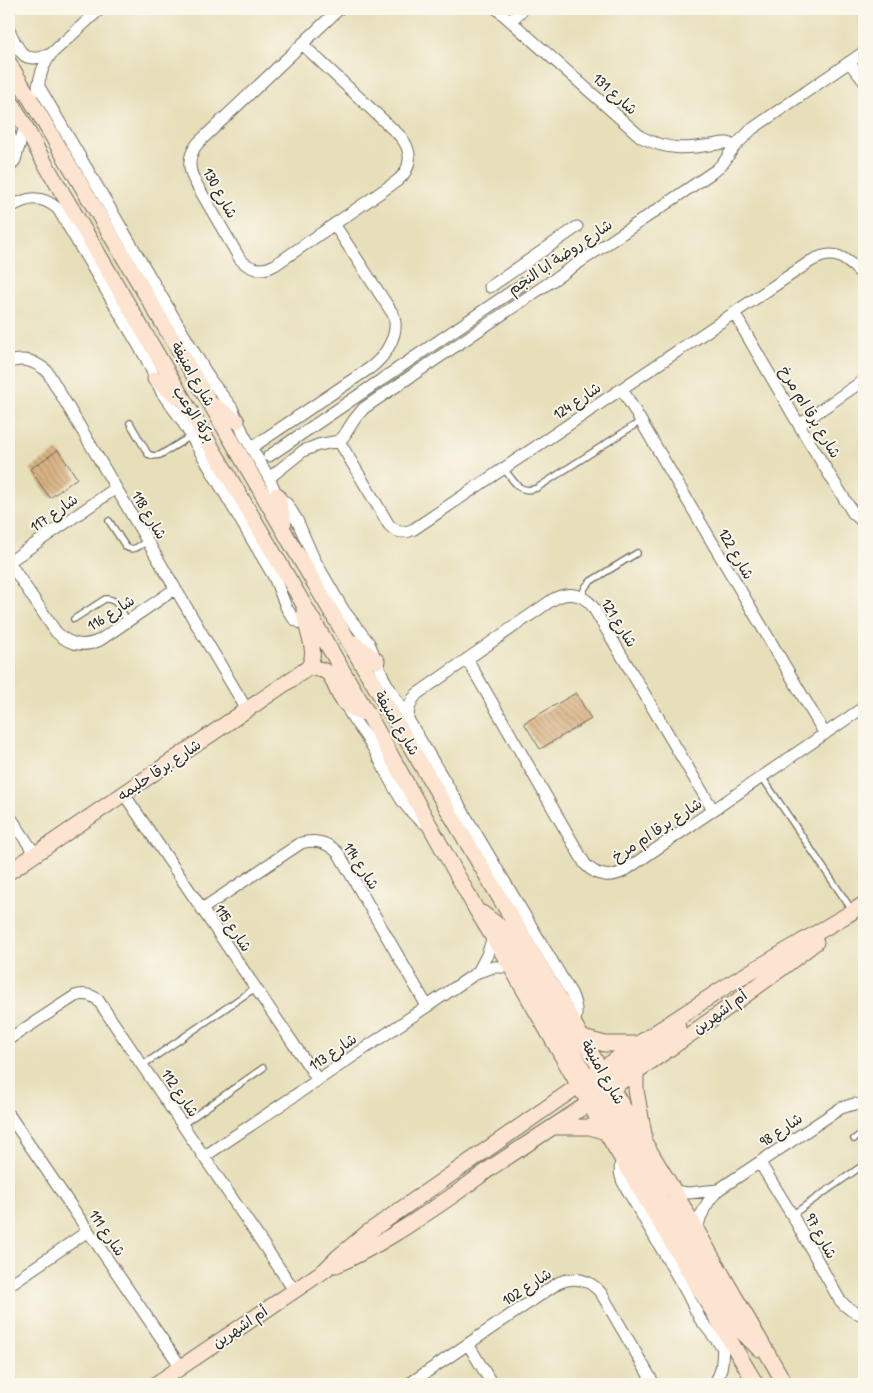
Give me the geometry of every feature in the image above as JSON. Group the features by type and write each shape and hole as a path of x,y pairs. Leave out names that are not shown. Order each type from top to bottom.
{"street":[{"path":"39,113 38,85 43,67 51,54 100,9"},
{"name":"شارع 130","path":"302,44 401,137 410,153 409,166 402,177 270,267 264,269 253,268 240,259 194,180 190,169 190,158 198,143 302,44 339,9"},
{"name":"شارع 131","path":"497,9 641,136 663,146 676,148 696,148 724,142 734,147"},
{"path":"511,21 523,9"},
{"path":"9,30 18,48 24,55 38,58 51,54"},
{"name":"شارع روضة ابا النجم","path":"339,440 364,408 716,170 734,147 752,129 864,52"},
{"name":"شارع امنيفة","path":"9,62 345,636 410,729 583,1038 606,1132 756,1384"},
{"path":"849,62 864,81"},
{"path":"38,85 211,381 232,408 251,448 277,494 289,540"},
{"name":"شارع امنيفة","path":"9,98 26,126 39,154 368,714 476,909 511,967 595,1087 646,1143 784,1384"},
{"path":"12,164 26,126"},
{"path":"9,131 12,164"},
{"name":"بركة الوعب","path":"9,208 32,198 46,201 58,209 146,358 155,380 167,401 181,419 274,577 287,609 294,619 306,626"},
{"path":"251,448 370,368 382,357 390,343 395,327 395,318 334,224"},
{"path":"490,287 577,227"},
{"name":"شارع 124","path":"339,440 388,524 393,530 407,532 504,469 820,256 828,254 843,257 864,276"},
{"path":"514,270 524,283 535,292"},
{"path":"269,456 524,283"},
{"name":"شارع برقا ام مرخ","path":"734,313 853,513 864,523"},
{"name":"شارع 118","path":"9,362 26,360 37,363 48,371 247,710"},
{"path":"155,380 184,401"},
{"path":"799,425 864,380"},
{"name":"شارع 122","path":"622,389 825,734"},
{"path":"210,403 237,421"},
{"path":"269,478 303,451 339,440"},
{"name":"شارع 117","path":"9,562 116,488"},
{"path":"277,494 292,512 314,559 344,611 369,643 384,679 410,729"},
{"name":"شارع 116","path":"9,562 56,632 63,639 81,645 91,644 100,640 175,589"},
{"name":"شارع 121","path":"416,694 557,596 569,594 581,596 593,607 713,810"},
{"path":"304,604 304,619 312,645 313,658 308,668 322,669 330,674"},
{"path":"345,636 377,661"},
{"path":"312,645 323,659 346,703 356,710 368,714"},
{"name":"شارع برقا ام مرخ","path":"467,659 580,856 590,869 608,876 621,873 864,707"},
{"name":"شارع برقا حليمه","path":"9,872 308,668"},
{"path":"390,688 416,694 409,708 410,729"},
{"path":"346,703 352,719 372,746 406,806 418,819 431,827"},
{"name":"شارع 115","path":"124,794 318,1080"},
{"path":"9,815 35,854"},
{"name":"شارع 114","path":"202,909 294,846 308,841 328,845 339,854 427,1006"},
{"path":"476,909 499,926 512,941 595,1087 731,1317 747,1338 768,1355"},
{"name":"أم اشهرين","path":"595,1087 638,1044 728,985 855,910"},
{"name":"أم اشهرين","path":"595,1087 636,1072 804,951 855,910"},
{"path":"478,972 487,955 493,937"},
{"name":"شارع 113","path":"205,1156 478,972 494,967 511,967"},
{"name":"شارع 112","path":"9,1039 70,998 80,994 90,995 98,1000 294,1290"},
{"path":"473,1179 490,1159 500,1151 670,1035 678,1027 688,1011"},
{"path":"583,1038 606,1044 638,1044"},
{"path":"636,1072 636,1090 646,1143"},
{"name":"شارع امنيفة","path":"324,1270 380,1242 553,1127 595,1087"},
{"name":"شارع امنيفة","path":"324,1270 367,1233 595,1087"},
{"name":"شارع 98","path":"697,1230 698,1221 706,1204 718,1190 841,1108 854,1104 864,1106"},
{"name":"شارع 111","path":"9,1115 181,1367"},
{"path":"553,1127 590,1127 606,1132"},
{"path":"622,1157 620,1169 624,1184 700,1319 722,1348"},
{"name":"شارع 97","path":"760,1163 792,1215 839,1299 844,1306 864,1315"},
{"name":"شارع 98","path":"674,1190 688,1193 718,1190"},
{"path":"9,1285 88,1231"},
{"name":"أم اشهرين","path":"156,1384 324,1270"},
{"name":"شارع 102","path":"409,1384 558,1283 564,1280 578,1279 591,1284 601,1292 654,1384"},
{"path":"713,1384 718,1380 720,1373 723,1330"},
{"path":"468,1344 492,1384"}],"lane":[{"path":"504,469 520,489 532,490 640,421"},
{"path":"130,422 148,454 154,456 160,455 191,436"},
{"path":"108,520 129,549 135,549 147,541"},
{"path":"581,596 591,581 637,553"},
{"path":"74,619 105,599 110,599 118,604 127,621"},
{"path":"762,777 855,910"},
{"path":"143,1064 255,988"},
{"path":"183,1124 263,1068"},
{"path":"854,1139 864,1132"},
{"path":"792,1215 859,1168"}],"building":[{"path":"58,450 77,478 50,498 30,469"},
{"path":"576,693 591,719 540,749 524,723"}]}
